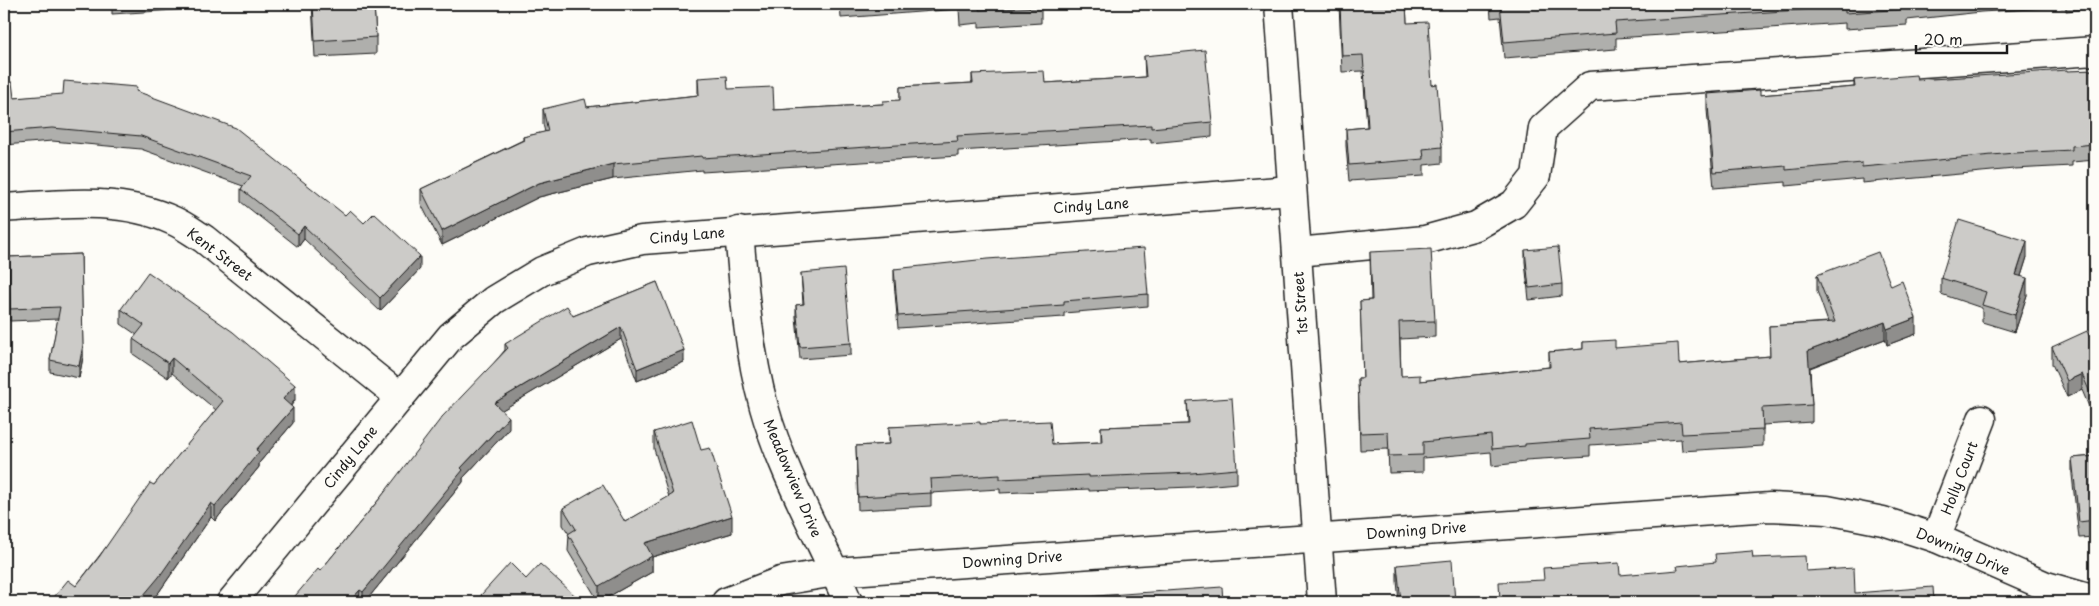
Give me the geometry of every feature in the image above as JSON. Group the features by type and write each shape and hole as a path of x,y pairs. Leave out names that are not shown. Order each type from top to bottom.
{"street":[{"name":"1st Street","path":"1279,4 1322,602"},
{"path":"1297,252 1425,240 1476,226 1514,204 1536,176 1543,128 1590,86 2095,51"},
{"name":"Cindy Lane","path":"231,602 399,396 451,336 494,300 542,271 588,252 642,240 739,231 1292,190"},
{"name":"Kent Street","path":"4,208 101,203 142,210 175,222 204,239 399,396"},
{"name":"Meadowview Drive","path":"739,231 748,341 764,408 798,495 848,602"},
{"name":"Holly Court","path":"1936,538 1982,419"},
{"name":"Downing Drive","path":"726,602 781,581 835,572 1770,507 1836,512 1883,521 1936,538 2046,586 2095,600"}],"building":[{"path":"313,4 374,4 376,37 315,41"},
{"path":"960,4 1041,4 1041,7 979,10 980,7 960,8"},
{"path":"1340,4 1406,4 1407,23 1428,22 1432,85 1437,84 1442,147 1423,149 1424,159 1349,165 1346,129 1368,127 1363,55 1342,56"},
{"path":"1500,4 1907,4 1907,9 1845,13 1845,7 1615,22 1616,33 1504,42"},
{"path":"1205,50 1212,122 1151,128 1151,125 957,136 958,141 702,158 702,156 613,164 539,183 442,231 421,189 524,140 523,137 548,131 543,109 585,99 587,107 699,95 698,78 727,76 728,89 773,87 774,110 883,104 883,101 900,100 900,87 973,83 972,74 1044,71 1045,83 1146,77 1144,56"},
{"path":"2067,70 2095,70 2095,144 2072,146 2072,150 2014,153 1862,167 1862,163 1786,170 1786,166 1714,172 1707,94 1760,90 1760,95 1855,87 1854,80 1916,75 1917,80"},
{"path":"64,81 137,87 136,91 236,128 345,215 350,210 364,223 374,213 420,256 380,298 304,226 298,234 241,189 251,176 141,136 52,128 4,132 4,83 12,82 14,98 63,94"},
{"path":"1959,220 2027,241 2016,275 2027,278 2015,315 1982,305 1986,292 1941,278"},
{"path":"1558,247 1562,284 1529,288 1525,250"},
{"path":"1144,248 1148,294 1064,301 1064,305 898,316 894,269 987,259"},
{"path":"1431,249 1435,321 1399,322 1401,376 1420,375 1420,381 1550,367 1549,352 1583,349 1583,342 1615,340 1615,348 1678,343 1679,364 1770,356 1769,326 1835,322 1817,275 1878,252 1891,286 1902,281 1916,318 1887,329 1885,322 1808,351 1812,405 1762,408 1763,430 1682,434 1681,422 1589,429 1590,439 1525,444 1525,446 1492,449 1491,435 1423,442 1423,455 1389,456 1388,432 1360,433 1358,378 1363,378 1360,301 1372,300 1370,252"},
{"path":"81,254 83,345 79,366 50,360 60,307 10,309 9,257"},
{"path":"844,269 851,343 800,347 796,305 804,304 801,273"},
{"path":"148,272 233,332 295,385 283,399 293,408 256,450 259,452 215,506 211,503 159,577 138,602 50,602 68,580 76,586 99,557 150,483 154,485 223,401 172,358 168,363 133,339 144,325 121,309"},
{"path":"657,282 684,350 637,369 621,327 494,403 509,417 461,468 463,470 363,592 360,590 349,602 290,602 318,569 320,571 381,497 442,417 508,348 505,344 567,306 573,316"},
{"path":"2087,331 2092,342 2095,341 2095,404 2082,374 2067,381 2052,347"},
{"path":"1232,398 1237,469 1192,473 1089,477 1089,475 1000,479 1000,475 930,479 931,493 858,497 856,446 890,444 889,427 980,422 980,424 1050,421 1052,444 1102,442 1101,427 1189,424 1187,401"},
{"path":"692,420 701,450 710,448 732,516 645,543 652,556 599,586 568,534 576,529 563,508 603,485 625,522 673,494 654,432"},
{"path":"2095,456 2095,520 2079,522 2072,458"},
{"path":"1752,551 1753,558 1805,556 1806,571 1854,568 1855,593 1933,587 1934,602 1500,602 1499,582 1544,580 1543,568 1619,563 1620,575 1678,570 1677,566 1716,562 1715,554"},
{"path":"1452,560 1455,602 1401,602 1397,565"},
{"path":"510,563 526,579 540,564 581,601 580,602 488,602 481,595"},
{"path":"1222,587 1223,602 1034,602 1109,595"}]}
